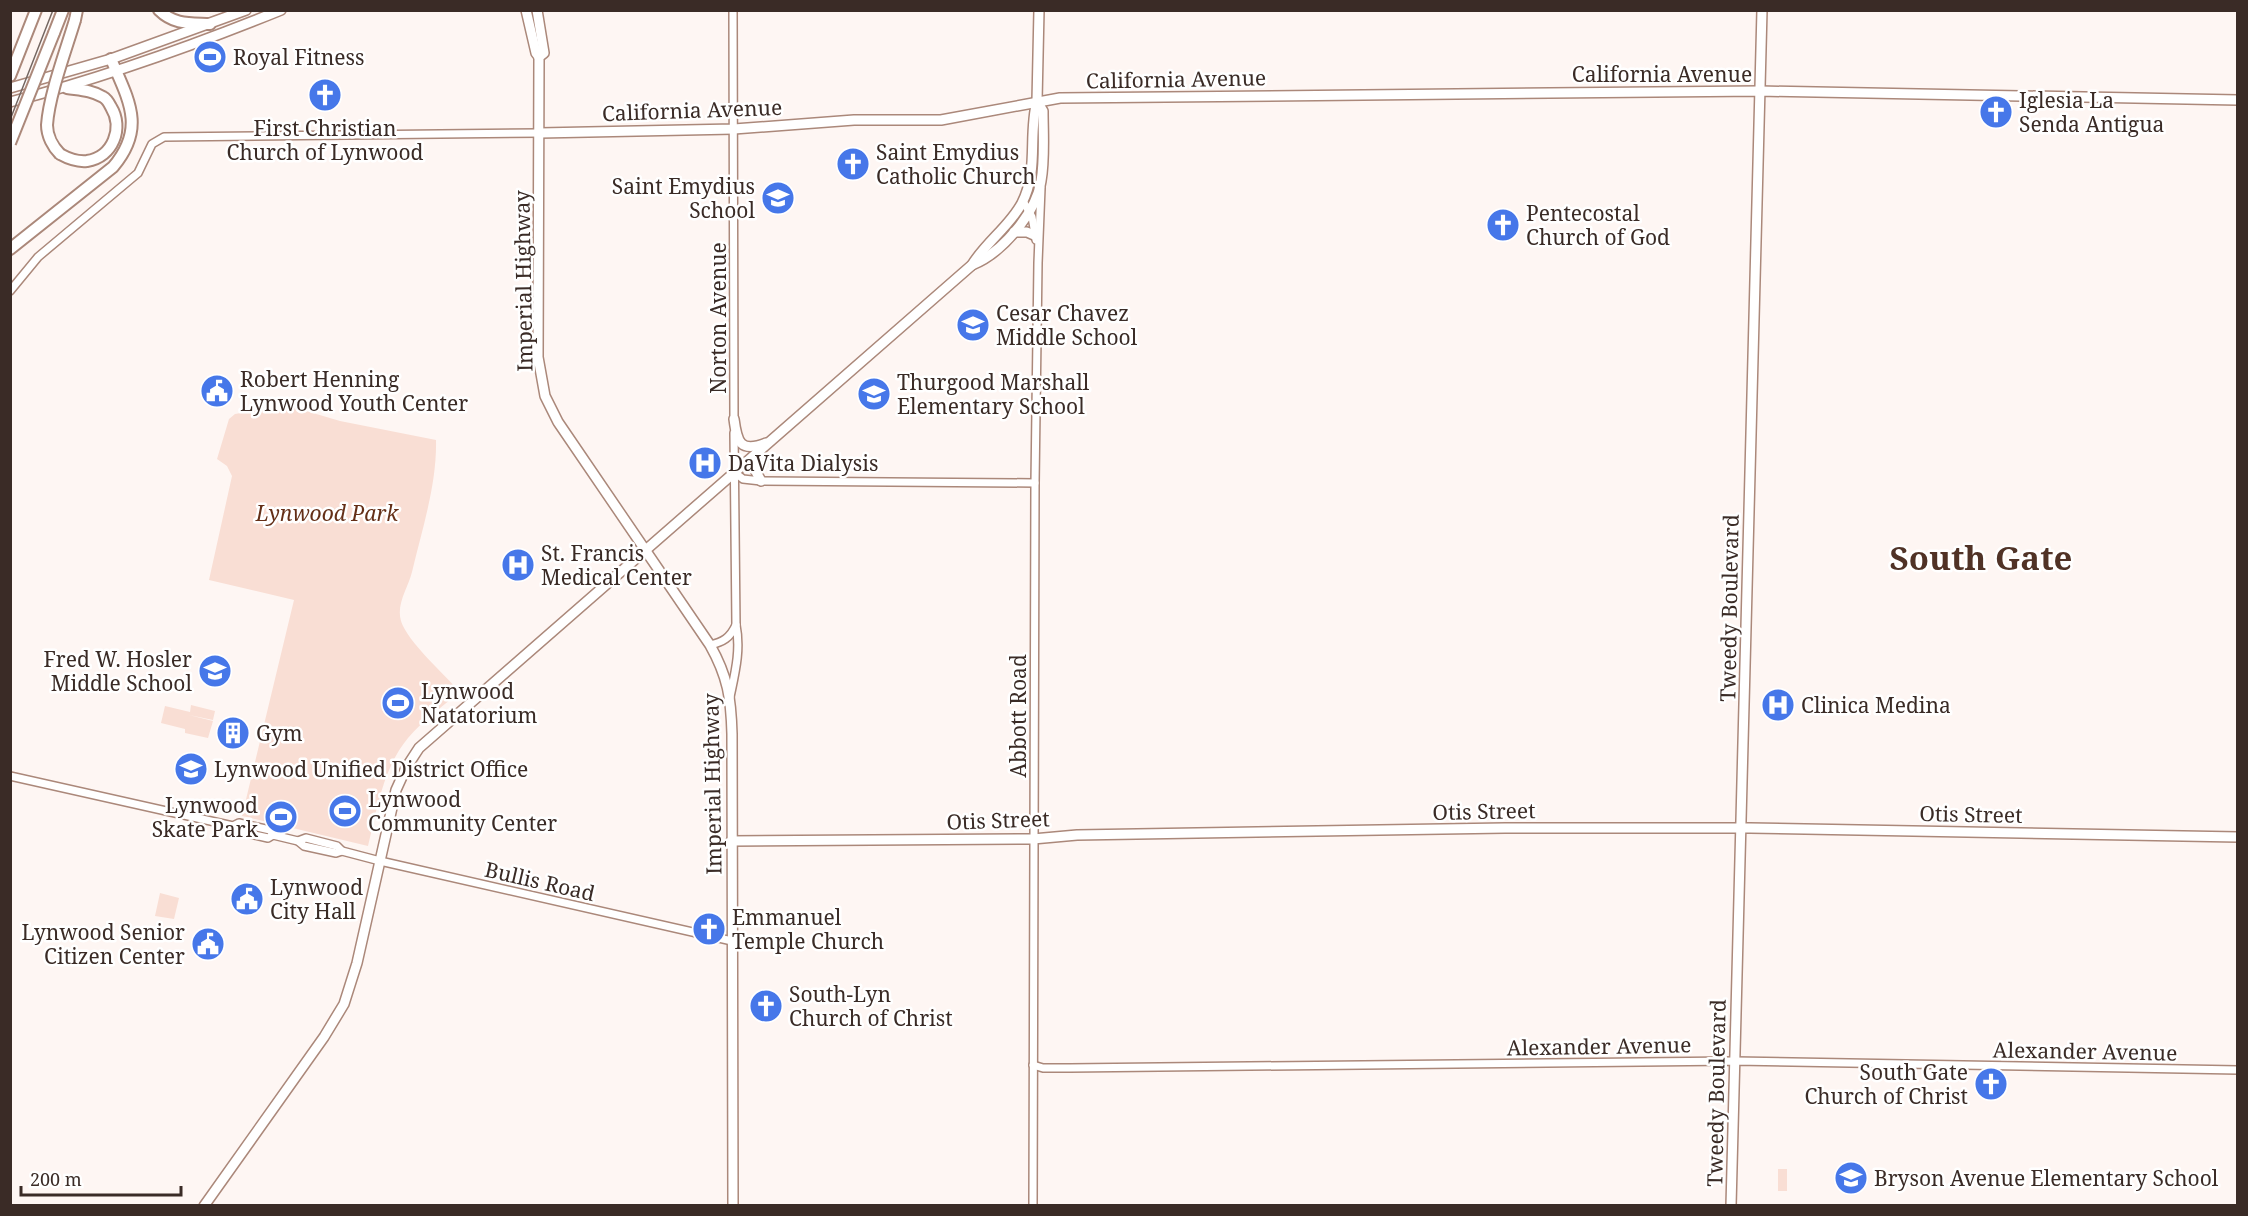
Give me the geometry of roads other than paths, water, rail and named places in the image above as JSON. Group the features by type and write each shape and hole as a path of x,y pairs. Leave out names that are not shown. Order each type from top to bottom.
{"highway":[{"path":"10,76 36,10"},
{"path":"10,143 63,10"},
{"path":"159,10 166,18 180,23 210,24"},
{"path":"67,88 91,91 105,98 115,113 117,129 115,139 107,151 88,161 73,160 60,154 50,140 47,127 51,104 76,15"},
{"path":"10,249 113,167 123,155 133,126 129,105 111,59"}],"main road":[{"path":"10,88 111,59 246,10"},
{"path":"10,102 67,88 116,72 281,10"},
{"name":"Imperial Highway","path":"526,10 536,53 539,57 538,357 545,396 558,422 710,645 726,677 730,697 733,1206"},
{"name":"Imperial Highway","path":"537,10 544,53 539,57"},
{"path":"204,1206 324,1037 344,1004 357,963 396,790 419,748 972,265 1015,213 1023,201 1032,167 1034,111 1037,101 1039,10"},
{"name":"Tweedy Boulevard","path":"1731,1206 1762,10"},
{"name":"California Avenue","path":"540,133 734,129 834,120 941,120 1060,98 1760,92 2238,100"},
{"path":"972,265 984,260 1014,232 1030,210 1041,182 1043,111 1037,101"},
{"path":"1014,232 1027,232 1036,236"},
{"path":"735,419 737,435 744,446 754,447 771,441"},
{"path":"758,452 754,468 761,482"},
{"name":"Otis Street","path":"731,841 1033,839 1077,835 1505,828 1741,828 2238,837"}],"street":[{"name":"Norton Avenue","path":"730,697 737,666 739,638 736,626 734,472 733,10"},
{"name":"California Avenue","path":"10,291 38,257 138,173 152,144 164,137 540,133"},
{"name":"Abbott Road","path":"1032,1206 1035,483 1041,182"},
{"name":"Abbott Road","path":"1023,201 1030,210 1036,236 1038,263"},
{"path":"734,472 742,479 761,482 1035,483"},
{"path":"710,645 732,635 736,626"},
{"name":"Bullis Road","path":"10,776 233,826 239,823 270,830 273,835 298,841 306,838 380,861 732,941"},
{"name":"Alexander Avenue","path":"1033,1065 1043,1068 1094,1068 1735,1061 2238,1070"}],"tram line":[{"path":"10,120 53,10"}],"place":[{"name":"Royal Fitness","path":"210,57"},
{"name":"First Christian Church of Lynwood","path":"325,95"},
{"name":"Iglesia La Senda Antigua","path":"1996,112"},
{"name":"Saint Emydius Catholic Church","path":"853,164"},
{"name":"Saint Emydius School","path":"778,198"},
{"name":"Pentecostal Church of God","path":"1503,225"},
{"name":"Cesar Chavez Middle School","path":"973,325"},
{"name":"Robert Henning Lynwood Youth Center","path":"217,391"},
{"name":"Thurgood Marshall Elementary School","path":"874,394"},
{"name":"DaVita Dialysis","path":"705,463"},
{"name":"St. Francis Medical Center","path":"518,565"},
{"name":"Fred W. Hosler Middle School","path":"215,671"},
{"name":"Lynwood Natatorium","path":"398,703"},
{"name":"Clinica Medina","path":"1778,705"},
{"name":"Gym","path":"233,733"},
{"name":"Lynwood Unified District Office","path":"191,769"},
{"name":"Lynwood Community Center","path":"345,811"},
{"name":"Lynwood Skate Park","path":"281,817"},
{"name":"Lynwood City Hall","path":"247,899"},
{"name":"Emmanuel Temple Church","path":"709,929"},
{"name":"Lynwood Senior Citizen Center","path":"208,944"},
{"name":"South-Lyn Church of Christ","path":"766,1006"},
{"name":"South Gate Church of Christ","path":"1991,1084"},
{"name":"Bryson Avenue Elementary School","path":"1851,1178"}],"district":[{"name":"South Gate","path":"1981,557"}],"park label":[{"name":"Lynwood Park","path":"327,513"}]}
